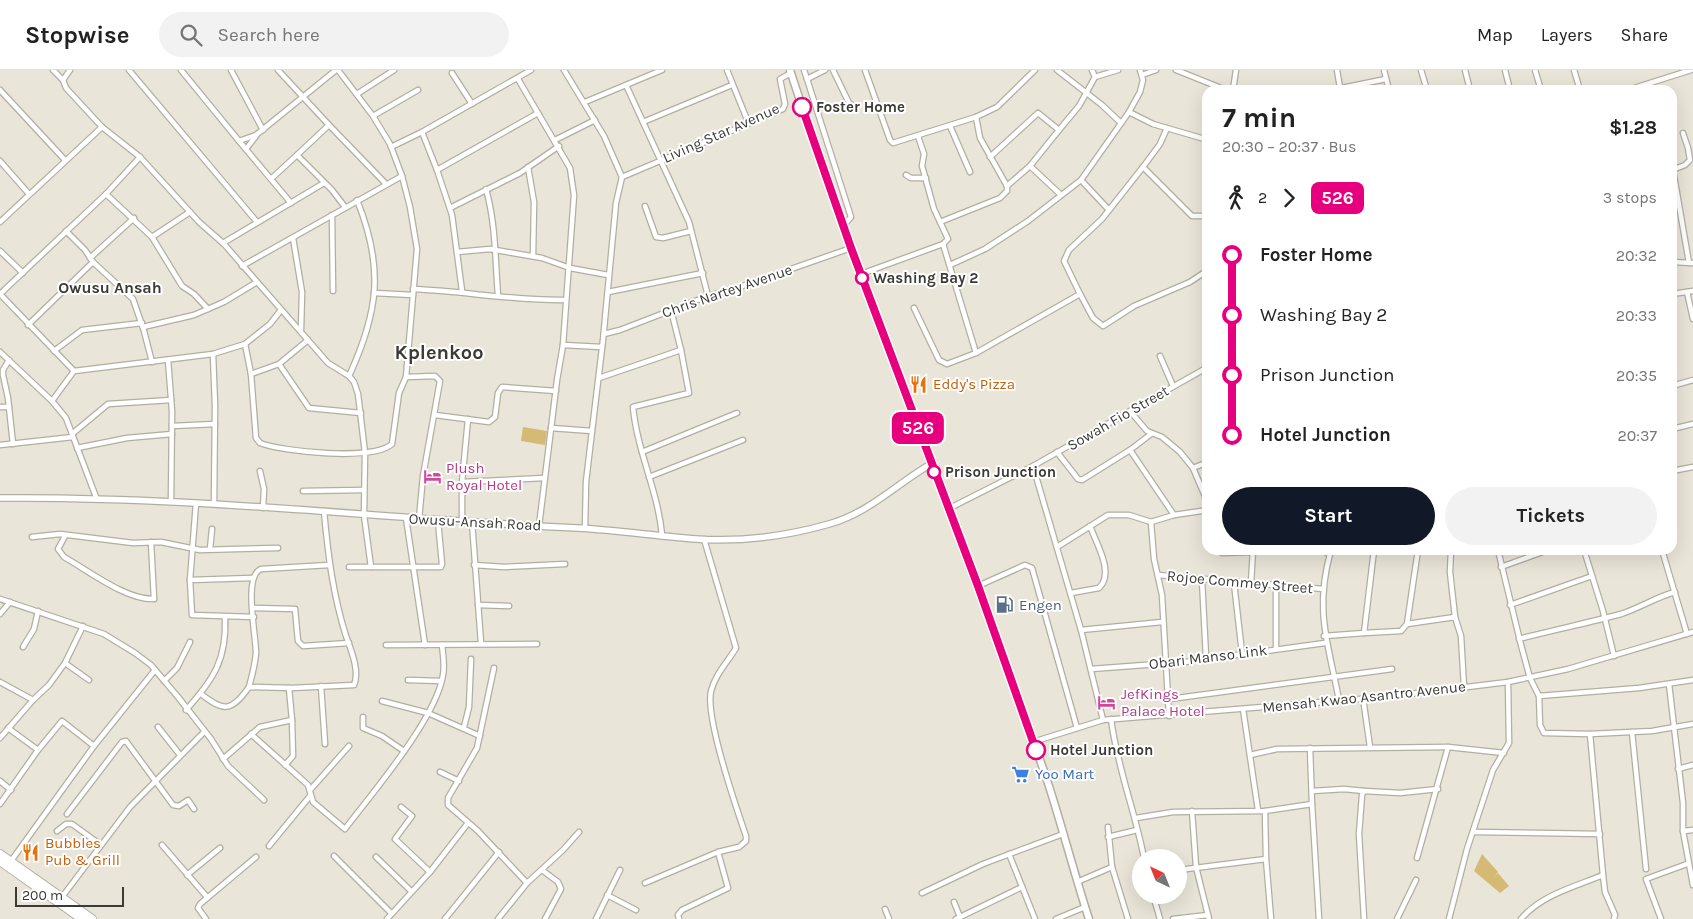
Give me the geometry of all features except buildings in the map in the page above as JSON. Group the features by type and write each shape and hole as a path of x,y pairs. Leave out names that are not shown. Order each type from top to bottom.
{"highway":[{"path":"3,859 92,919"},
{"path":"3,859 82,919"}],"main road":[{"path":"791,71 860,274 978,586 1033,742 1089,919"}],"street":[{"path":"53,70 63,80 66,88 102,127 118,142 140,157 190,212 223,243 328,363 349,376 356,386 365,453 364,515 371,567"},
{"path":"63,80 70,70"},
{"path":"129,70 257,222"},
{"path":"181,70 291,202"},
{"path":"232,70 263,130"},
{"path":"278,70 301,97 386,184"},
{"path":"240,141 263,130 301,97 337,70 373,116 391,147 402,176 416,240 406,377 399,393 392,444 387,448 365,453 312,452 260,443 256,438 251,374 245,344"},
{"path":"357,94 394,70"},
{"path":"391,147 422,132 532,70"},
{"path":"564,70 595,120 622,177 616,203 604,334 586,482 585,528"},
{"path":"585,102 662,70"},
{"path":"727,70 748,122"},
{"path":"804,70 851,217 844,225"},
{"path":"807,79 825,70"},
{"path":"833,70 849,103 855,107"},
{"path":"865,70 893,143 976,117 999,106 1035,70"},
{"path":"1057,70 1121,123"},
{"path":"1092,70 1095,76"},
{"path":"1095,76 1118,70"},
{"path":"950,265 985,249 1028,221 1060,194 1081,180 1129,112 1140,92 1141,72 1156,70"},
{"path":"1176,70 1214,85"},
{"path":"1234,85 1236,70"},
{"path":"1337,70 1340,85"},
{"path":"1384,70 1388,85"},
{"path":"1421,70 1426,85"},
{"path":"1465,70 1469,85"},
{"path":"1505,70 1509,85"},
{"path":"1535,70 1540,85"},
{"path":"1574,70 1578,85"},
{"path":"1644,85 1691,70"},
{"name":"Living Star Avenue","path":"622,177 784,107 780,79 791,71"},
{"path":"452,73 472,104"},
{"path":"1007,186 1030,166 1059,130 1087,93 1095,76"},
{"path":"518,79 559,146 570,168 574,195 570,268 565,300 564,345 556,391 539,526"},
{"path":"1362,85 1386,79"},
{"path":"626,85 689,222 690,231 696,243 708,296"},
{"path":"643,122 732,85"},
{"path":"0,90 65,160"},
{"path":"373,116 418,90"},
{"path":"1129,112 1166,128 1202,138"},
{"path":"437,170 538,113"},
{"path":"990,157 1038,113 1059,130"},
{"path":"940,222 1000,198 1007,191 1007,186 980,137 976,117"},
{"path":"555,140 595,120"},
{"path":"272,178 329,126"},
{"path":"950,126 970,172"},
{"path":"0,222 102,127"},
{"path":"1166,128 1160,144 1144,167 1102,219 1086,232 1065,255 1064,261 1092,318 1103,326 1134,306 1196,280 1202,275"},
{"path":"422,132 450,208 462,291"},
{"path":"1677,169 1685,166 1690,160 1683,134"},
{"path":"246,149 256,135"},
{"path":"860,274 943,244 948,239 934,209 922,166 924,154 918,136"},
{"path":"450,208 528,167 559,146"},
{"path":"297,155 345,207"},
{"path":"74,371 0,294 106,194 140,157"},
{"path":"0,161 29,194"},
{"path":"1030,166 1060,194"},
{"path":"528,167 534,202 533,256"},
{"path":"1144,167 1192,216 1202,216"},
{"path":"906,174 912,178 926,178"},
{"path":"242,266 402,176"},
{"path":"1081,180 1109,210"},
{"path":"223,243 324,183"},
{"path":"486,190 495,229 494,250 498,295"},
{"path":"1677,191 1691,263 1677,262"},
{"path":"106,194 152,236 182,286 194,294 208,309"},
{"path":"349,376 370,325 374,293 373,247 357,200"},
{"path":"645,206 656,236 663,238 690,231"},
{"path":"152,236 190,212"},
{"path":"332,215 334,292"},
{"path":"28,325 134,218"},
{"path":"66,231 91,260 131,296 142,325 152,362"},
{"path":"294,238 302,292 301,330"},
{"path":"943,244 976,353"},
{"name":"Chris Nartey Avenue","path":"604,334 620,330 708,296 734,289 851,248"},
{"path":"457,252 494,250 533,256 570,268 608,275"},
{"path":"0,251 23,273"},
{"path":"608,292 703,273"},
{"path":"54,351 82,330 142,325 187,318 208,309 257,282"},
{"path":"413,289 462,291 545,300 565,300"},
{"path":"1677,293 1693,291"},
{"path":"1687,292 1693,319"},
{"path":"374,293 413,295"},
{"path":"914,308 942,364 947,364 976,353 1080,294"},
{"path":"52,401 74,371 213,354 245,344 270,324 281,310"},
{"path":"662,535 660,512 642,452 633,407 689,393 671,310"},
{"path":"251,374 279,364 308,340"},
{"path":"564,345 602,347"},
{"path":"599,378 681,350"},
{"path":"0,352 52,401 66,418 96,497"},
{"path":"213,354 215,424 214,504"},
{"path":"1160,356 1173,386"},
{"path":"9,360 3,370 13,444"},
{"path":"168,360 172,426 171,501"},
{"path":"279,364 309,408 361,413"},
{"name":"Sowah Fio Street","path":"948,509 1033,466 1202,370"},
{"path":"406,377 438,378 435,415 423,476 419,519"},
{"path":"1677,385 1693,380"},
{"path":"435,415 489,422 493,420 498,393 502,388 556,391"},
{"path":"0,446 72,435 108,404 171,400"},
{"path":"0,407 9,407"},
{"path":"1130,411 1150,434 1167,440 1180,452 1193,468 1202,489"},
{"path":"642,452 737,413"},
{"path":"462,522 462,482 468,419"},
{"path":"172,426 215,424"},
{"path":"1677,428 1693,424"},
{"path":"551,428 592,431"},
{"path":"77,448 127,438 172,434"},
{"path":"1057,452 1078,479 1082,480 1130,450 1150,434"},
{"path":"649,476 743,440"},
{"path":"1130,450 1174,515"},
{"name":"Owusu-Ansah Road","path":"0,498 96,497 196,502 462,522 585,528 704,539 736,539 768,536 830,524 848,518 874,504 931,464"},
{"path":"1193,468 1202,464"},
{"path":"1033,466 1081,630 1103,720"},
{"path":"1677,470 1693,468"},
{"path":"260,471 264,489 263,508"},
{"path":"462,482 544,478"},
{"path":"303,491 364,490"},
{"path":"196,502 190,580 192,614 225,617 254,616"},
{"path":"249,688 352,686 356,683 354,662 336,602 329,565 324,511"},
{"path":"1057,547 1108,515 1116,513 1151,522 1174,515 1202,511"},
{"path":"406,518 425,645"},
{"path":"348,567 440,568 442,566 438,520"},
{"path":"472,522 481,643"},
{"path":"1151,522 1154,559 1162,595 1164,663 1170,699 1169,716"},
{"path":"1071,594 1099,588 1104,582 1103,561 1090,526"},
{"path":"210,549 212,529"},
{"path":"32,537 60,534 133,543 151,542 193,548 278,548"},
{"path":"65,536 58,549 64,557 130,594 144,599 154,599 151,542"},
{"path":"645,883 718,852 739,847 746,841 718,746 711,704 711,693 720,668 736,648 704,539"},
{"path":"1251,584 1253,555"},
{"path":"1329,555 1323,589 1322,611 1325,642 1339,700"},
{"path":"1364,633 1373,555"},
{"path":"1324,636 1401,631 1407,624 1417,555"},
{"path":"1451,555 1450,572 1455,617 1461,636 1464,687"},
{"path":"1499,555 1519,639 1530,678 1538,696 1540,725 1544,733 1590,734 1632,732 1693,724"},
{"path":"1501,567 1530,555"},
{"path":"1585,555 1614,656"},
{"path":"1664,555 1687,634"},
{"path":"474,564 504,567 565,564"},
{"path":"201,694 219,708 224,708 229,707 249,688 256,656 252,578 255,572 261,569 329,565"},
{"path":"978,586 1025,565 1032,568 1077,728"},
{"name":"Rojoe Commey Street","path":"1158,575 1234,583 1323,589"},
{"path":"1510,605 1592,576"},
{"path":"190,580 252,578"},
{"path":"1202,580 1206,657"},
{"path":"1234,583 1242,653"},
{"path":"1276,586 1276,648"},
{"path":"1519,639 1604,617 1623,614 1651,603 1660,596 1675,592"},
{"path":"0,599 83,626 104,634 125,646 155,670 204,732 211,738 223,759 264,800"},
{"path":"0,614 10,602"},
{"path":"478,605 509,606"},
{"path":"253,608 295,609 298,641 303,646 349,643"},
{"path":"23,647 34,629 38,611"},
{"path":"186,710 201,694 214,675 224,652 225,617"},
{"path":"1407,624 1455,617"},
{"path":"1081,630 1162,622"},
{"path":"0,738 33,700 46,689 65,663 83,626"},
{"name":"Mensah Kwao Asantro Avenue","path":"1033,742 1103,720 1169,716 1363,698 1508,682 1614,656 1693,632"},
{"path":"164,681 178,668 190,642"},
{"name":"Obari Manso Link","path":"1091,669 1164,663 1325,642"},
{"path":"310,796 313,802 345,828 404,751 428,713 441,682 444,662 442,644"},
{"path":"386,645 538,644"},
{"path":"464,728 469,707 471,659"},
{"path":"65,663 89,680"},
{"path":"494,668 477,748 448,798 448,805 499,852 527,883"},
{"path":"1170,699 1392,669"},
{"path":"3,859 155,670"},
{"path":"408,680 441,682"},
{"path":"1538,696 1669,684 1693,680"},
{"path":"0,682 33,700"},
{"path":"1449,919 1467,849 1494,770 1509,743 1508,682"},
{"path":"1669,684 1683,803 1683,830 1687,864 1693,885"},
{"path":"322,686 325,744"},
{"path":"285,765 293,756 289,688"},
{"path":"1363,698 1370,747"},
{"path":"382,701 428,713 480,736"},
{"path":"1243,709 1258,810"},
{"path":"363,717 363,728 382,736 404,751"},
{"path":"1112,719 1123,781 1136,818 1142,849"},
{"path":"223,759 260,727 292,720"},
{"path":"0,804 38,750 62,721 94,746"},
{"path":"158,727 180,755"},
{"path":"8,728 38,750"},
{"path":"62,897 101,845 154,781 204,732"},
{"path":"1632,732 1646,869"},
{"path":"251,734 311,788"},
{"path":"1590,734 1605,892 1615,915 1614,919"},
{"path":"67,814 122,742 126,741 173,805 180,806 188,800 194,809"},
{"path":"269,846 310,796 311,788 349,746"},
{"path":"1250,755 1272,750 1370,747 1448,747 1504,753"},
{"path":"1418,858 1448,747"},
{"path":"1310,748 1319,919"},
{"path":"1678,769 1693,765"},
{"path":"440,772 459,781"},
{"path":"0,781 11,790"},
{"path":"1312,791 1344,789 1400,793 1438,789"},
{"path":"1364,791 1362,795 1359,834 1364,919"},
{"path":"1136,818 1173,812 1265,810 1312,804"},
{"path":"402,807 412,816 395,839 430,872"},
{"path":"1265,810 1266,859 1271,919"},
{"path":"1173,919 1208,917 1196,867 1192,812"},
{"path":"387,919 430,872 468,823"},
{"path":"57,831 66,824 72,824 101,845"},
{"path":"1108,827 1112,867 1128,919"},
{"path":"1108,837 1137,830"},
{"path":"1683,830 1693,830"},
{"path":"498,919 527,883 579,832"},
{"path":"1474,832 1600,834"},
{"path":"922,893 983,864 1063,834"},
{"path":"162,845 207,897"},
{"path":"187,875 220,848"},
{"path":"445,919 499,852"},
{"path":"678,919 682,910 728,888 718,852"},
{"path":"1009,854 1035,919"},
{"path":"334,856 391,913"},
{"path":"206,919 198,908 207,897 256,857"},
{"path":"376,857 411,891"},
{"path":"1188,868 1266,859"},
{"path":"1661,919 1646,879 1687,864"},
{"path":"1077,882 1112,867"},
{"path":"542,870 558,882 561,889 545,919"},
{"path":"596,919 620,870"},
{"path":"1521,919 1530,908 1542,900 1603,875"},
{"path":"1397,919 1416,880"},
{"path":"954,902 960,918 1022,887"},
{"path":"607,896 636,910"},
{"path":"1156,904 1160,919"},
{"path":"1056,919 1085,907"},
{"path":"885,908 889,919"},
{"path":"67,919 73,912"}],"shaded area":[{"path":"523,427 547,431 545,445 521,441"},
{"path":"1482,854 1498,872 1494,877 1498,873 1509,886 1500,893 1474,871"}],"bus line":[{"name":"526","path":"802,107 842,217 851,248 978,586 1036,750"}],"place":[{"name":"Foster Home","path":"802,107"},
{"name":"Washing Bay 2","path":"862,278"},
{"name":"Eddy's Pizza","path":"919,384"},
{"name":"Prison Junction","path":"934,472"},
{"name":"Plush Royal Hotel","path":"432,477"},
{"name":"Engen","path":"1005,605"},
{"name":"JefKings Palace Hotel","path":"1107,703"},
{"name":"Hotel Junction","path":"1036,750"},
{"name":"Yoo Mart","path":"1021,774"},
{"name":"Bubbles Pub & Grill","path":"31,852"}],"district":[{"name":"Owusu Ansah","path":"110,287"},
{"name":"Kplenkoo","path":"439,352"}]}
